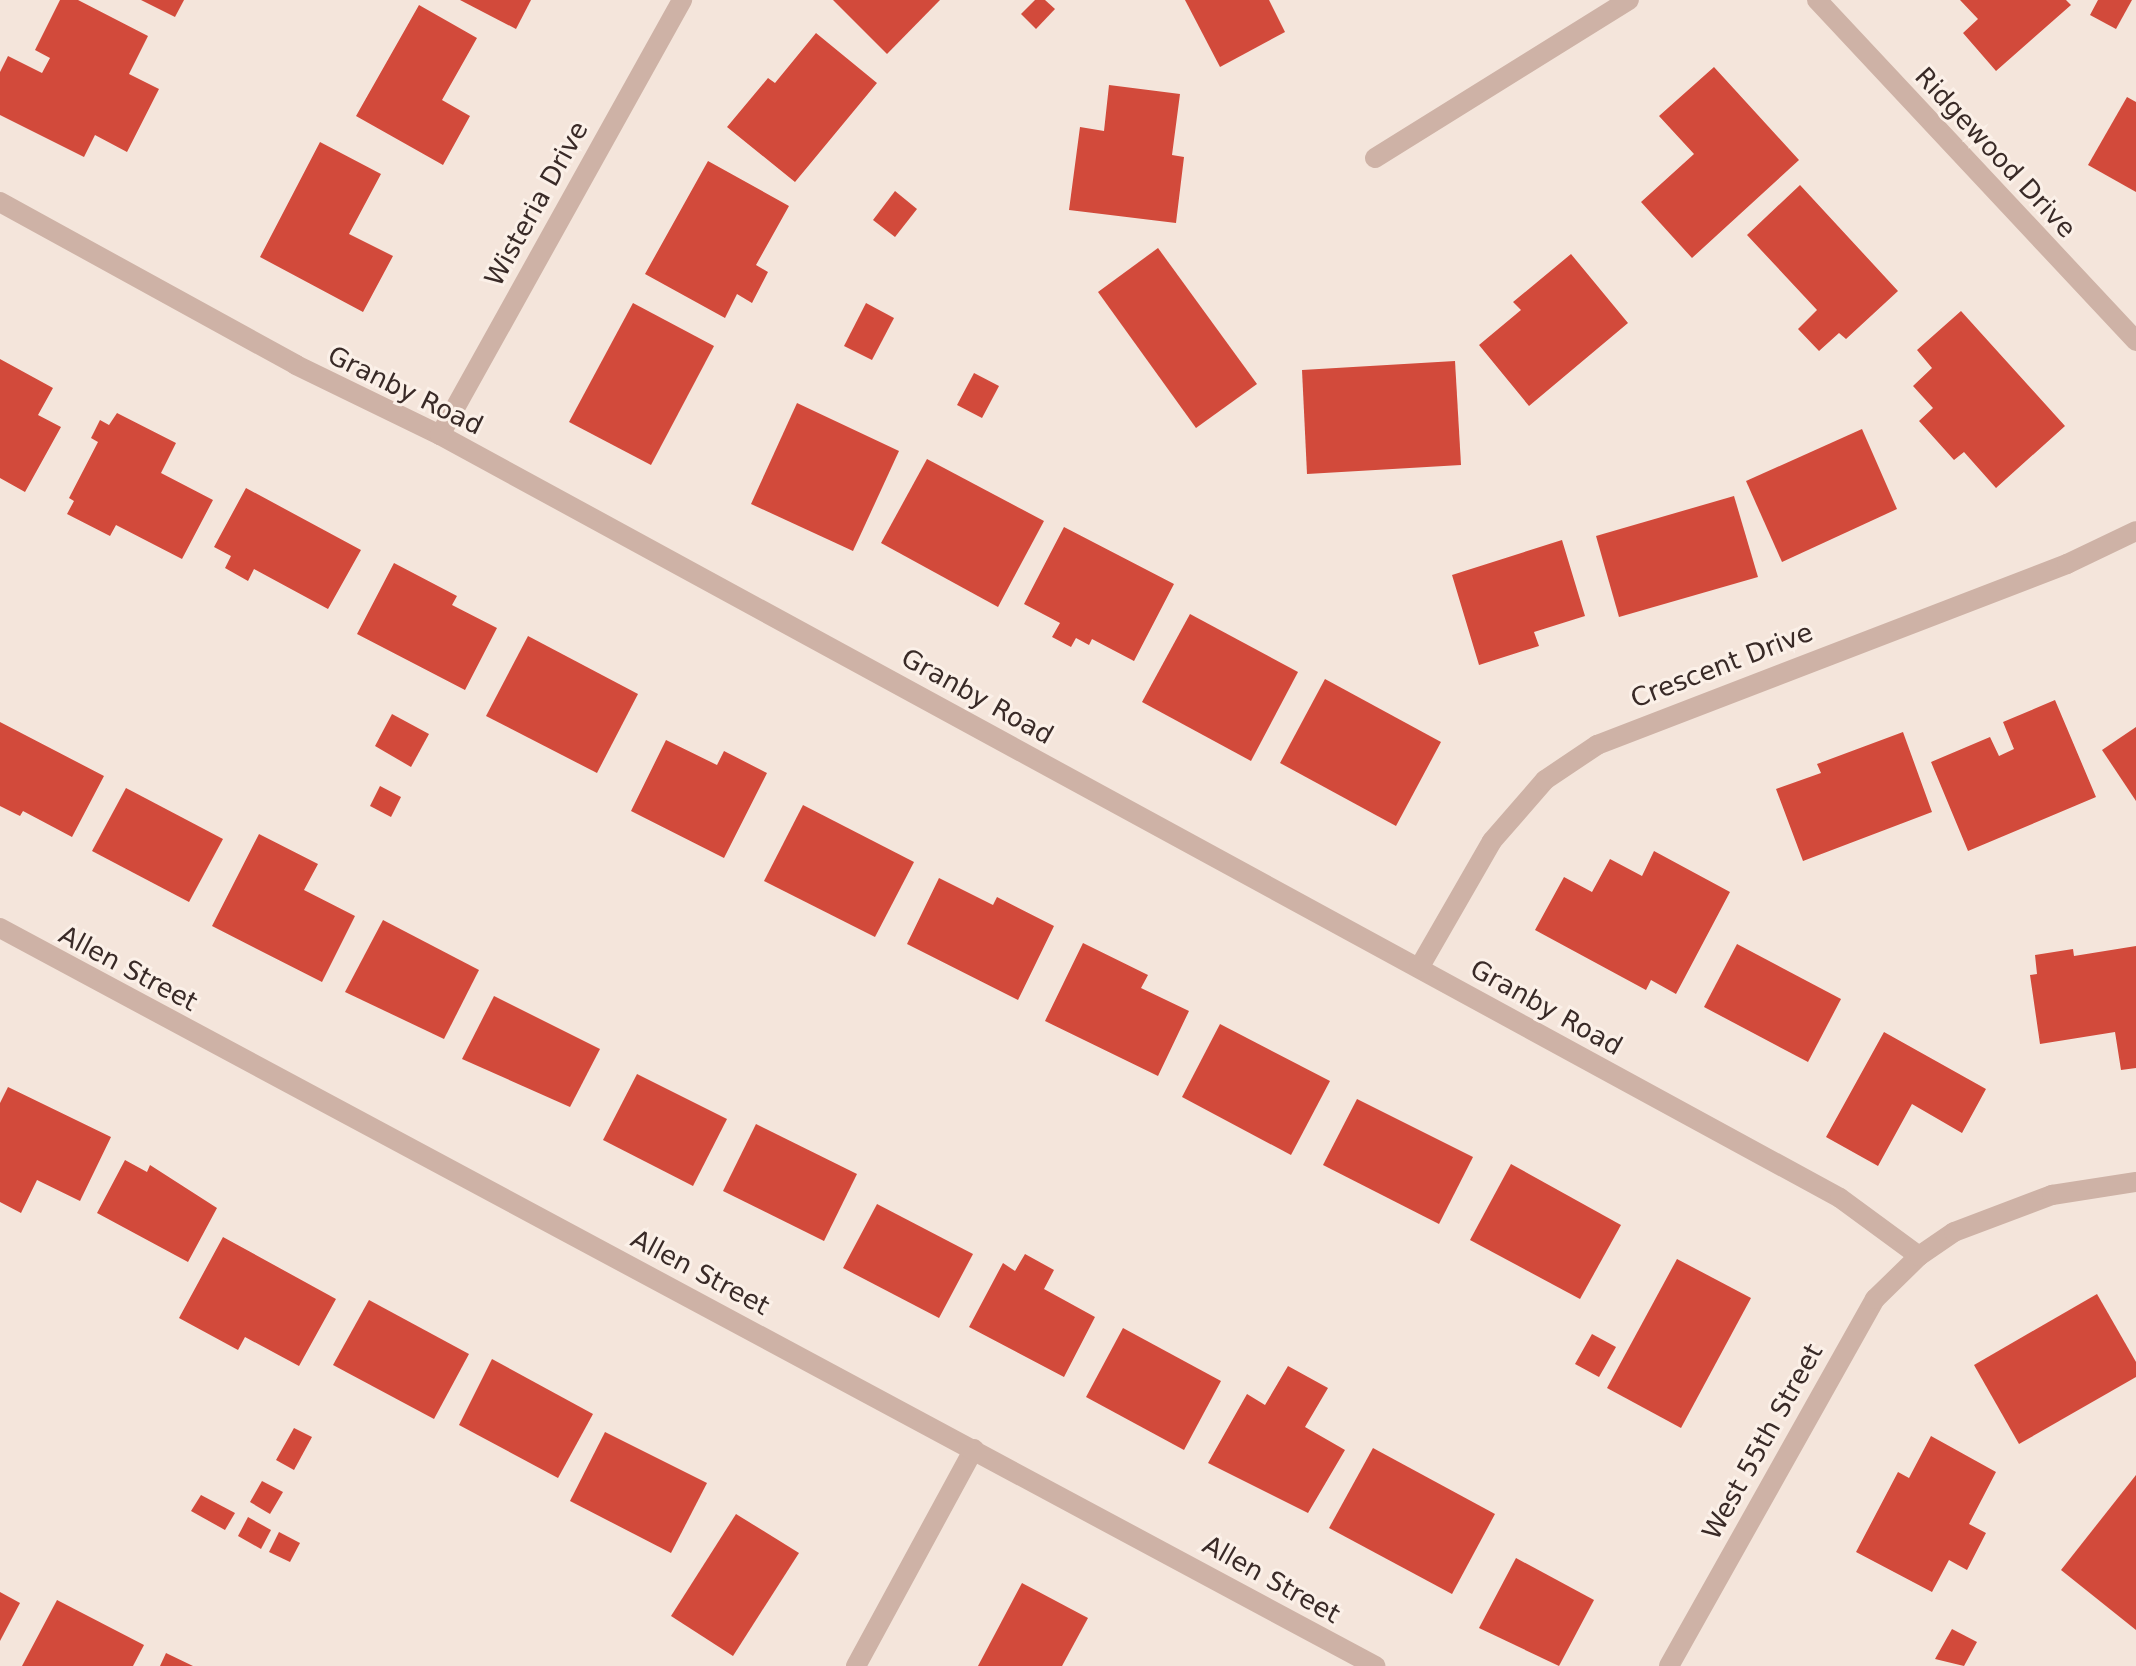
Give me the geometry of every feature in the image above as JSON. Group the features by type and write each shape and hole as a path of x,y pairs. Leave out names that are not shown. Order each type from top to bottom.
{"street":[{"name":"Wisteria Drive","path":"440,435 682,0"},
{"path":"1375,158 1629,0"},
{"name":"Ridgewood Drive","path":"1817,0 2136,341"},
{"name":"Granby Road","path":"0,202 296,365 440,435 1840,1198 1919,1256"},
{"name":"Crescent Drive","path":"1419,968 1492,841 1545,780 1597,745 2067,564 2136,531"},
{"name":"Allen Street","path":"0,928 1375,1666"},
{"name":"West 55th Street","path":"1669,1666 1875,1299 1919,1256 1954,1232 2052,1195 2136,1182"},
{"path":"856,1666 974,1449"}],"building":[{"path":"60,0 78,0 148,36 129,74 159,89 127,152 95,135 84,157 0,115 0,72 8,56 42,73 50,58 35,50"},
{"path":"141,0 184,0 175,17"},
{"path":"460,0 531,0 516,29"},
{"path":"833,0 940,0 887,54"},
{"path":"1035,0 1045,0 1055,9 1036,29 1021,14"},
{"path":"1185,0 1269,0 1285,32 1220,67"},
{"path":"1960,0 2066,0 2071,5 1996,71 1963,33 1978,19"},
{"path":"2098,0 2132,0 2116,29 2090,15"},
{"path":"419,5 477,38 442,100 470,116 443,165 356,116"},
{"path":"816,33 877,83 795,182 727,127 768,78 775,83"},
{"path":"1714,67 1799,160 1692,258 1641,202 1694,154 1659,116"},
{"path":"1109,85 1180,94 1172,155 1184,157 1176,223 1069,210 1080,127 1104,131"},
{"path":"2127,97 2136,102 2136,192 2088,165"},
{"path":"320,142 381,174 349,234 393,256 363,312 260,257"},
{"path":"708,161 789,206 756,265 768,272 752,303 737,294 725,318 645,274"},
{"path":"1800,185 1898,291 1846,339 1839,333 1819,351 1798,329 1817,310 1747,235"},
{"path":"895,191 917,209 895,237 873,220"},
{"path":"1158,248 1257,384 1196,428 1098,292"},
{"path":"1571,254 1628,323 1529,406 1479,345 1521,310 1513,302"},
{"path":"633,303 714,346 651,465 569,422"},
{"path":"866,303 894,318 872,360 844,346"},
{"path":"1961,311 2065,426 1996,488 1964,452 1954,460 1919,421 1933,408 1913,386 1932,368 1917,350"},
{"path":"0,359 53,388 38,415 61,427 25,492 0,478"},
{"path":"1455,361 1461,465 1307,474 1302,370"},
{"path":"974,373 999,386 982,418 957,405"},
{"path":"797,403 899,451 853,551 751,504"},
{"path":"117,413 176,443 161,473 213,500 182,559 116,525 110,536 67,514 74,501 69,498 98,442 91,438 100,420 109,425"},
{"path":"1862,429 1897,509 1782,562 1746,481"},
{"path":"927,459 1044,521 998,607 881,543"},
{"path":"246,488 361,550 328,609 254,569 248,581 225,568 231,556 214,547"},
{"path":"1734,496 1758,577 1619,617 1596,536"},
{"path":"1064,527 1174,584 1134,661 1092,639 1089,645 1076,638 1071,647 1052,637 1060,623 1024,604"},
{"path":"1562,540 1585,616 1534,632 1539,646 1479,665 1452,575"},
{"path":"394,563 457,596 452,605 497,628 465,690 357,634"},
{"path":"1190,614 1298,672 1251,761 1142,702"},
{"path":"528,636 638,694 597,773 486,716"},
{"path":"1325,679 1441,742 1396,826 1280,763"},
{"path":"2055,700 2096,797 1968,851 1931,762 1990,737 1999,756 2014,749 2003,722"},
{"path":"392,714 429,734 411,767 375,746"},
{"path":"0,722 104,776 72,837 23,811 20,816 0,806"},
{"path":"2136,727 2136,801 2102,750"},
{"path":"1903,732 1932,812 1803,861 1776,789 1821,773 1817,764"},
{"path":"666,740 717,765 724,751 767,773 724,858 631,811"},
{"path":"380,786 401,797 391,817 370,806"},
{"path":"126,788 223,839 189,902 92,851"},
{"path":"803,805 914,862 875,937 764,881"},
{"path":"259,834 318,864 304,890 355,916 322,982 212,926"},
{"path":"1654,851 1730,892 1676,994 1651,980 1646,990 1535,930 1564,877 1592,892 1610,859 1642,876"},
{"path":"939,878 993,905 997,897 1054,926 1018,1000 907,944"},
{"path":"383,920 479,970 444,1039 345,992"},
{"path":"1083,943 1148,975 1141,988 1189,1011 1158,1076 1045,1021"},
{"path":"1737,944 1841,999 1808,1062 1704,1007"},
{"path":"2136,946 2136,1068 2121,1070 2115,1032 2040,1044 2030,975 2037,974 2035,955 2073,949 2074,956"},
{"path":"494,996 600,1049 570,1107 462,1059"},
{"path":"1220,1024 1330,1081 1291,1155 1182,1097"},
{"path":"1884,1032 1986,1089 1962,1133 1912,1104 1878,1166 1826,1137"},
{"path":"637,1074 727,1119 693,1186 603,1140"},
{"path":"8,1087 111,1137 80,1201 37,1180 21,1213 0,1202 0,1103"},
{"path":"1357,1099 1473,1157 1439,1224 1323,1165"},
{"path":"756,1124 857,1174 824,1241 723,1191"},
{"path":"125,1160 147,1172 150,1165 217,1208 188,1262 97,1213"},
{"path":"1511,1164 1621,1225 1580,1299 1470,1240"},
{"path":"877,1204 973,1254 939,1318 843,1268"},
{"path":"223,1237 336,1299 299,1366 245,1337 238,1350 179,1318"},
{"path":"1025,1254 1054,1270 1044,1289 1095,1317 1064,1377 969,1327 1003,1263 1015,1271"},
{"path":"1677,1259 1751,1298 1681,1428 1607,1388"},
{"path":"2097,1294 2136,1362 2136,1377 2019,1444 1974,1365"},
{"path":"369,1300 469,1354 434,1419 333,1365"},
{"path":"1123,1328 1221,1381 1184,1450 1086,1397"},
{"path":"1592,1334 1616,1347 1599,1377 1575,1364"},
{"path":"492,1359 593,1414 558,1478 459,1425"},
{"path":"1288,1366 1328,1388 1305,1427 1345,1450 1308,1513 1208,1463 1247,1394 1265,1405"},
{"path":"294,1428 312,1437 294,1470 276,1460"},
{"path":"605,1432 707,1483 671,1553 570,1501"},
{"path":"1931,1436 1996,1472 1969,1524 1986,1533 1967,1570 1949,1560 1932,1592 1856,1552 1898,1472 1909,1478"},
{"path":"1373,1448 1495,1514 1452,1594 1329,1528"},
{"path":"2136,1475 2136,1630 2061,1570"},
{"path":"262,1481 283,1492 270,1514 250,1502"},
{"path":"201,1495 235,1513 225,1530 191,1511"},
{"path":"736,1514 799,1553 733,1656 671,1616"},
{"path":"248,1517 271,1530 261,1549 238,1536"},
{"path":"279,1532 300,1543 290,1562 269,1552"},
{"path":"1516,1558 1594,1600 1559,1666 1479,1628"},
{"path":"1022,1583 1088,1618 1062,1666 978,1666"},
{"path":"0,1592 20,1603 0,1641"},
{"path":"57,1600 144,1645 133,1666 22,1666"},
{"path":"1952,1629 1977,1642 1964,1666 1935,1659"},
{"path":"166,1653 193,1666 160,1666"}]}
